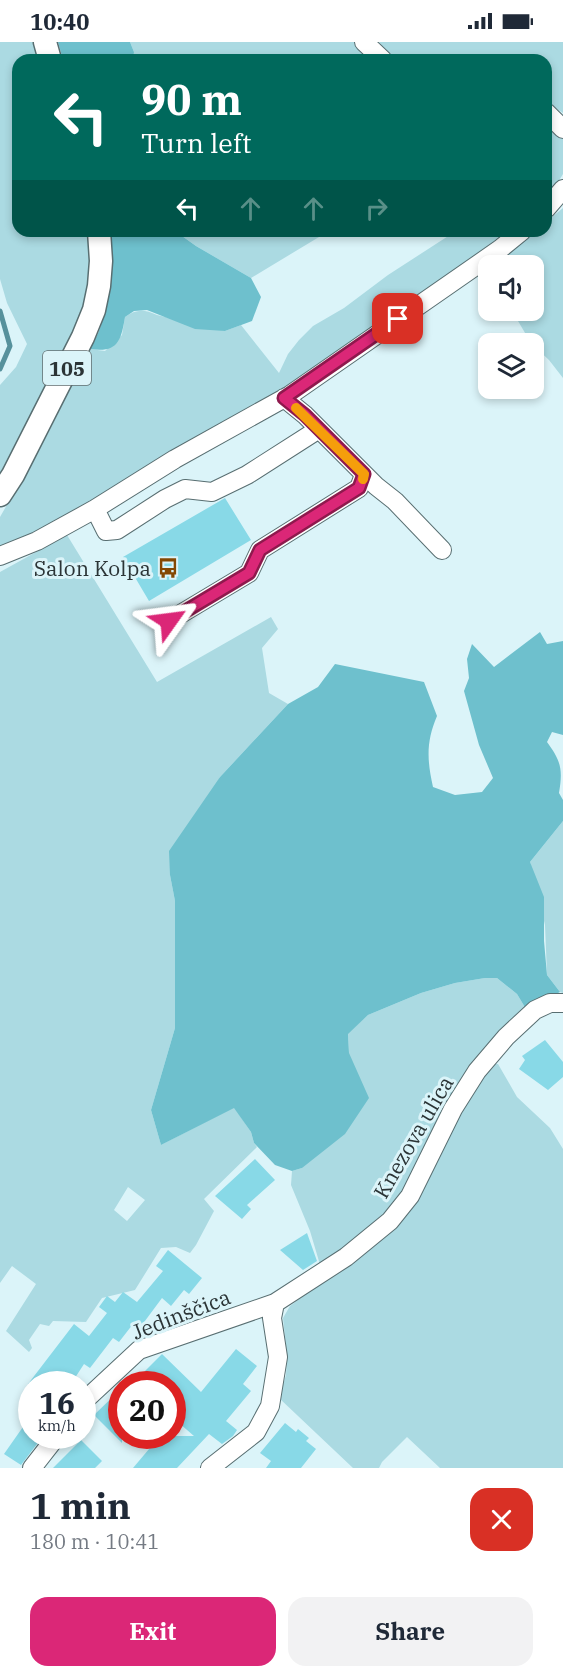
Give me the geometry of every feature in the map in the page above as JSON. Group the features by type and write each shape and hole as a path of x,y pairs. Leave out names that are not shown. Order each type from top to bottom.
{"main road":[{"name":"105","path":"0,495 83,338 94,310 101,261 99,237"}],"street":[{"path":"364,42 377,54"},
{"path":"552,118 563,129"},
{"path":"552,202 563,189"},
{"path":"0,556 37,541 95,509 175,459 284,398 515,237"},
{"path":"284,398 395,501 442,550"},
{"path":"95,509 106,531 117,530 185,489 212,492 247,475 319,429"},
{"path":"169,621 249,573 260,550 359,488 364,474"},
{"name":"Knezova ulica","path":"275,1303 346,1257 390,1221 410,1196 453,1109 477,1071 506,1037 535,1010 550,1003 563,1003"},
{"path":"210,1468 256,1432 270,1406 278,1357 272,1318 275,1303"},
{"name":"Jedinščica","path":"96,1390 139,1350 275,1303"},
{"path":"32,1468 47,1449"}],"shaded area":[{"path":"0,42 33,42 37,54 12,54 12,237 89,237 88,290 81,319 0,477 0,385 16,367 27,344 7,303 0,279"},
{"path":"58,42 130,42 134,52 134,54 61,54"},
{"path":"130,42 358,42 367,54 134,54"},
{"path":"379,42 563,42 563,113 552,106 552,54 388,54"},
{"path":"552,129 563,139 563,174 552,192"},
{"path":"563,208 563,378 544,355 544,333 525,333 518,321 544,321 544,255 499,255 524,237 552,237 552,217"},
{"path":"109,237 183,237 251,278 261,297 252,321 225,331 195,329 147,310 134,311 125,317 122,333 116,344 106,349 90,349 99,331 107,304 110,268"},
{"path":"183,237 319,237 251,278"},
{"path":"447,237 507,237 312,369 291,387 79,511 0,552 0,517 47,435 90,349 105,351 122,335 125,317 133,312 144,311 225,331 241,325 279,373 288,354 313,326 344,308 388,275"},
{"path":"67,535 157,682 271,617 278,629 262,648 269,693 288,704 220,777 170,875 175,901 175,1028 151,1110 161,1145 234,1107 251,1132 257,1147 204,1199 214,1211 190,1253 176,1247 161,1248 135,1290 102,1298 86,1322 53,1321 49,1326 40,1324 29,1340 32,1348 29,1352 6,1331 36,1284 12,1266 0,1283 0,572","holes":["128,1187 145,1200 127,1221 114,1210"]},
{"path":"540,632 547,644 563,641 563,735 552,732 547,742 560,766 559,793 563,800 563,821 530,862 544,897 547,975 560,992 526,1009 517,994 497,978 485,978 455,983 421,993 368,1015 348,1034 349,1053 369,1098 345,1134 302,1168 292,1171 275,1165 254,1143 251,1132 234,1108 161,1145 151,1110 175,1028 175,901 170,875 169,851 220,777 288,704 318,687 335,664 424,682 437,716 431,734 429,751 433,787 455,795 482,792 493,778 479,745 464,691 469,678 467,659 472,644 494,667"},
{"path":"563,821 563,993 547,975 545,925 530,862"},
{"path":"497,978 517,994 526,1009 405,1194 376,1224 321,1268 310,1231 291,1185 292,1171 302,1168 349,1053 348,1033 368,1015 421,993 455,983"},
{"path":"492,1064 498,1064 517,1097 550,1128 563,1149 563,1468 440,1468 407,1437 379,1468 353,1468 279,1398 286,1375 287,1356 283,1318 290,1306 362,1252"}],"building":[{"path":"225,498 251,540 149,601 123,557"},
{"path":"545,1040 563,1062 563,1077 548,1090 519,1069 525,1060 522,1056"},
{"path":"255,1159 275,1180 247,1205 251,1209 242,1219 215,1196"},
{"path":"307,1233 317,1261 303,1270 280,1250"},
{"path":"168,1250 202,1278 189,1294 184,1290 171,1306 162,1298 139,1329 133,1324 119,1342 113,1338 90,1368 84,1364 79,1371 38,1371 74,1324 89,1336 107,1313 99,1307 107,1296 115,1302 123,1292 137,1302 163,1271 156,1266"},
{"path":"236,1349 257,1366 243,1384 251,1391 226,1421 237,1430 233,1436 222,1444 209,1434 177,1468 133,1468 149,1449 186,1449 186,1436 194,1436 186,1429 186,1377 201,1392"},
{"path":"162,1354 179,1371 145,1371"},
{"path":"108,1402 108,1429 96,1417 96,1413"},
{"path":"285,1423 296,1432 298,1429 309,1438 306,1441 316,1449 301,1468 266,1468 271,1461 260,1453"},
{"path":"18,1434 18,1449 33,1449 21,1465 4,1454"},
{"path":"72,1449 90,1449 102,1461 95,1468 53,1468"}],"waterway":[{"path":"0,311 10,346 0,369"}],"slow traffic":[{"path":"296,408 364,474 363,479"}],"place":[{"name":"Salon Kolpa","path":"168,568"}],"route":[{"path":"169,621 249,573 260,550 359,488 364,474 305,415 284,398 398,319"}]}
